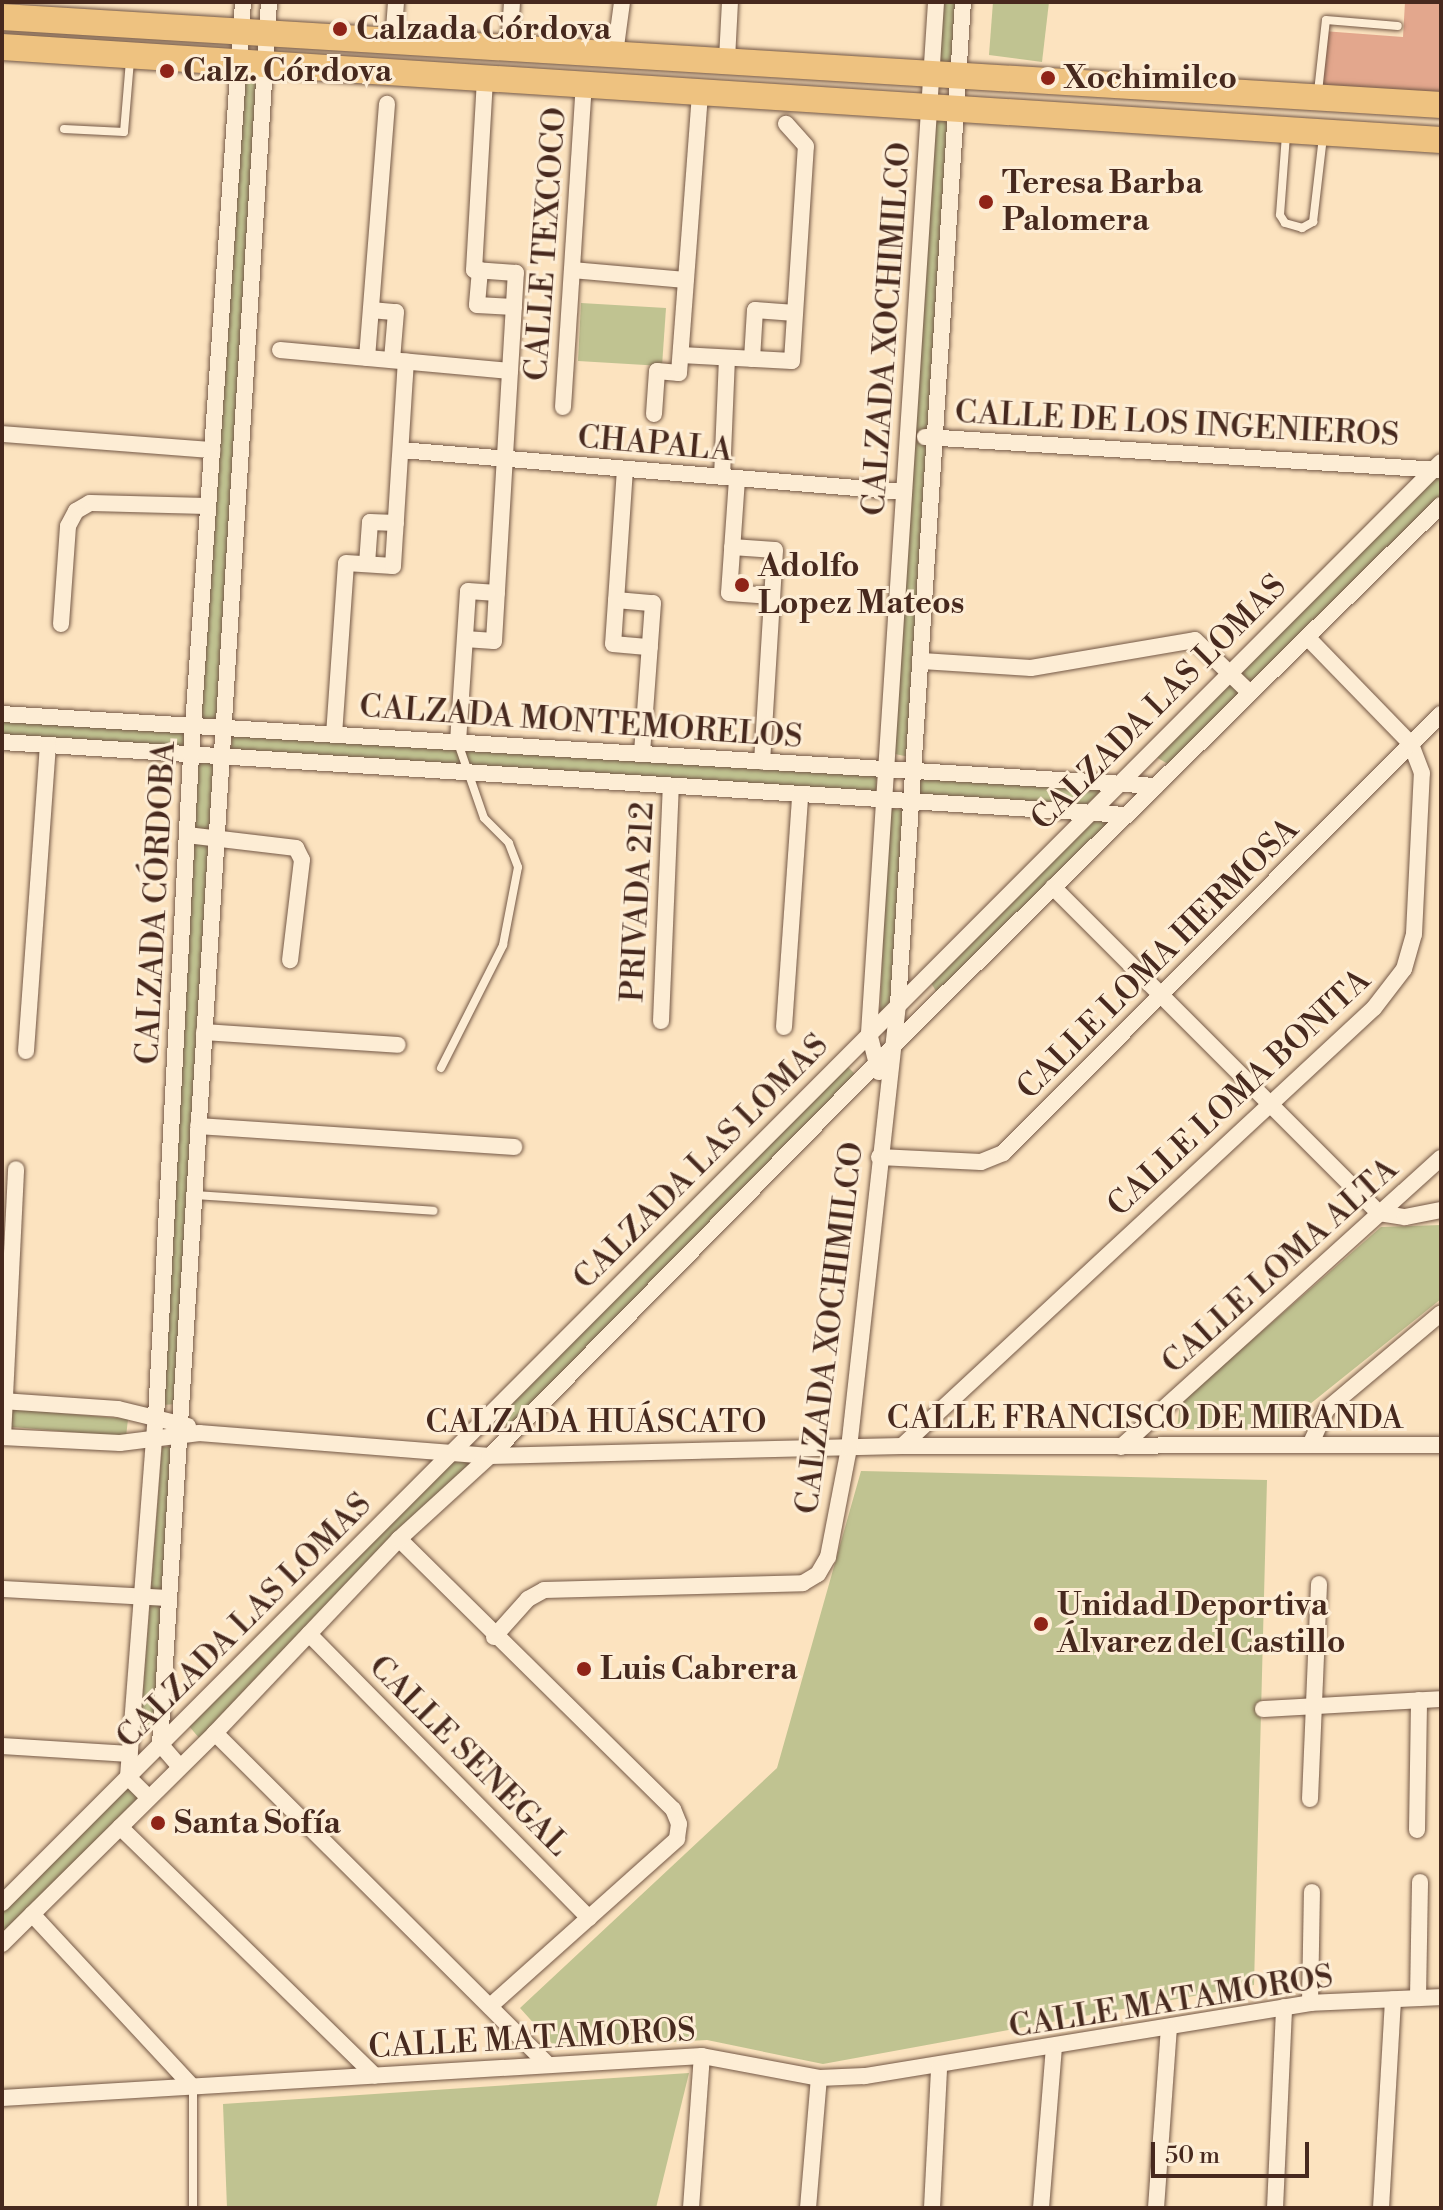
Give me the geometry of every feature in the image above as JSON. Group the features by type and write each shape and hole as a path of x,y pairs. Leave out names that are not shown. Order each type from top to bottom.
{"main road":[{"path":"2,17 1441,105"},
{"path":"2,47 1441,140"}],"street":[{"name":"CALZADA CÓRDOBA","path":"160,1744 245,376 254,34 243,2"},
{"name":"CALZADA CÓRDOBA","path":"128,1777 156,1417 191,755 218,373 254,34 269,2"},
{"path":"393,43 396,2"},
{"path":"509,49 512,2"},
{"path":"615,54 622,2"},
{"path":"727,59 730,2"},
{"name":"CALZADA XOCHIMILCO","path":"494,1637 528,1599 544,1590 803,1583 818,1574 828,1557 849,1448 898,1004 922,661 933,438 943,108 931,72 936,2"},
{"name":"CALZADA XOCHIMILCO","path":"889,1087 874,1066 869,1033 885,769 908,436 943,108 959,74 963,2"},
{"path":"465,639 494,641 516,273 474,270 485,79"},
{"name":"CALLE TEXCOCO","path":"563,407 584,85"},
{"path":"654,414 657,371 679,373 700,92"},
{"path":"367,358 387,104"},
{"path":"681,355 792,361 806,146 786,124"},
{"path":"480,270 477,305 514,307"},
{"path":"572,270 686,280"},
{"path":"334,735 346,563 393,566 401,450 396,312 371,310"},
{"path":"752,359 755,310 795,313"},
{"path":"280,350 510,371"},
{"path":"727,358 732,547 729,593 772,596"},
{"path":"218,373 245,376"},
{"path":"2,434 212,450"},
{"name":"CALLE DE LOS INGENIEROS","path":"908,436 1439,467"},
{"name":"CHAPALA","path":"401,450 904,492"},
{"name":"CALZADA LAS LOMAS","path":"2,1903 1089,813 1439,467"},
{"path":"625,469 613,644 650,647"},
{"path":"61,624 68,526 76,511 90,503 208,506"},
{"name":"CALZADA LAS LOMAS","path":"2,1944 215,1733 399,1539 490,1456 1053,887 1441,505"},
{"path":"367,564 370,522 396,523"},
{"path":"732,547 775,550 762,762"},
{"path":"458,742 468,591 497,593"},
{"path":"616,600 653,603 642,754"},
{"name":"CALLE LOMA BONITA","path":"902,1446 1374,1008 1397,981 1408,958 1424,795 1411,744 1307,637"},
{"path":"922,661 1031,668 1195,640 1250,693"},
{"name":"CALZADA MONTEMORELOS","path":"2,714 1156,786"},
{"name":"CALLE LOMA HERMOSA","path":"879,1157 992,1160 1161,997 1441,714"},
{"path":"367,766 369,737"},
{"name":"CALZADA MONTEMORELOS","path":"2,742 1126,815"},
{"path":"26,1051 48,746"},
{"path":"578,780 580,750"},
{"name":"PRIVADA 212","path":"661,1021 671,786"},
{"path":"784,1027 800,796"},
{"path":"187,835 216,841 287,844 300,853 290,960"},
{"path":"1053,887 1379,1213 1405,1217 1441,1210"},
{"path":"204,1032 398,1045"},
{"path":"175,1071 201,1072"},
{"path":"198,1126 514,1147"},
{"name":"CALLE LOMA ALTA","path":"1121,1447 1441,1158"},
{"path":"2,1437 16,1169"},
{"path":"1310,1445 1326,1410 1441,1313"},
{"name":"CALZADA HUÁSCATO","path":"3,1401 181,1421 199,1433"},
{"name":"CALZADA HUÁSCATO","path":"2,1437 154,1441 180,1440 199,1433 490,1456 849,1448"},
{"name":"CALLE FRANCISCO DE MIRANDA","path":"849,1448 1441,1445"},
{"path":"399,1539 494,1637 673,1809 679,1824 677,1839 490,2006"},
{"path":"1310,1799 1319,1584"},
{"path":"2,1589 169,1598"},
{"name":"CALLE SENEGAL","path":"309,1634 589,1918"},
{"path":"1263,1709 1441,1699"},
{"path":"1417,1830 1419,1700"},
{"path":"215,1733 548,2065"},
{"path":"160,1744 180,1767"},
{"path":"2,1746 130,1754"},
{"path":"128,1777 149,1798"},
{"path":"120,1827 375,2076"},
{"path":"1418,1998 1420,1882"},
{"path":"1310,2003 1312,1892"},
{"path":"32,1914 193,2087"},
{"name":"CALLE MATAMOROS","path":"2,2098 702,2056 819,2078 939,2068 1310,2003 1441,1997"},
{"path":"1381,2208 1393,1999"},
{"path":"1275,2208 1284,2007"},
{"path":"1156,2208 1169,2028"},
{"path":"1041,2208 1054,2048"},
{"path":"691,2208 702,2056"},
{"path":"932,2208 939,2068"},
{"path":"808,2208 819,2078"}],"lane":[{"path":"1318,97 1326,20 1398,26"},
{"path":"64,129 124,132 131,56"},
{"path":"1287,131 1280,215 1285,223 1302,228 1313,222 1323,133"},
{"path":"441,1068 503,945 518,867 509,843 484,818 458,742"},
{"path":"194,1195 433,1211"},
{"path":"193,2087 193,2208"}],"green space":[{"path":"943,2 957,2 952,63 940,63"},
{"path":"993,2 1049,2 1042,62 989,55"},
{"path":"245,63 265,69 222,728 193,726"},
{"path":"956,109 914,758 895,754 936,115"},
{"path":"581,303 666,308 662,366 578,361"},
{"path":"1441,471 1441,495 1256,688 1239,673"},
{"path":"1230,673 1250,693 1168,764 1156,757"},
{"path":"2,714 193,726 191,754 221,757 177,1404 162,1405 191,755 2,740"},
{"path":"232,734 877,773 876,792 231,754"},
{"path":"919,772 1103,789 1086,805 911,795"},
{"path":"889,808 903,810 898,1004 880,1011"},
{"path":"1089,813 1117,815 937,993 930,981"},
{"path":"847,1066 857,1076 510,1427 496,1420"},
{"path":"1441,1225 1441,1299 1310,1404 1306,1430 1177,1429 1180,1403 1381,1227"},
{"path":"2,1408 128,1419 126,1437 2,1426"},
{"path":"179,1446 154,1728 140,1731 162,1447"},
{"path":"451,1453 481,1455 200,1739 188,1725"},
{"name":"Unidad Deportiva Álvarez del Castillo","path":"861,1471 1267,1480 1254,1985 823,2064 707,2040 556,2048 520,2008 777,1768"},
{"path":"128,1777 145,1793 2,1936 2,1908"},
{"path":"689,2073 656,2208 227,2208 223,2104"}],"building":[{"path":"1405,2 1441,2 1441,101 1320,92 1323,31 1403,37"}],"place":[{"name":"Calzada Córdova","path":"340,29"},
{"name":"Calz. Córdova","path":"167,71"},
{"name":"Xochimilco","path":"1048,78"},
{"name":"Teresa Barba Palomera","path":"986,202"},
{"name":"Adolfo Lopez Mateos","path":"742,585"},
{"name":"Unidad Deportiva Álvarez del Castillo","path":"1041,1624"},
{"name":"Luis Cabrera","path":"584,1669"},
{"name":"Santa Sofía","path":"158,1823"}]}
